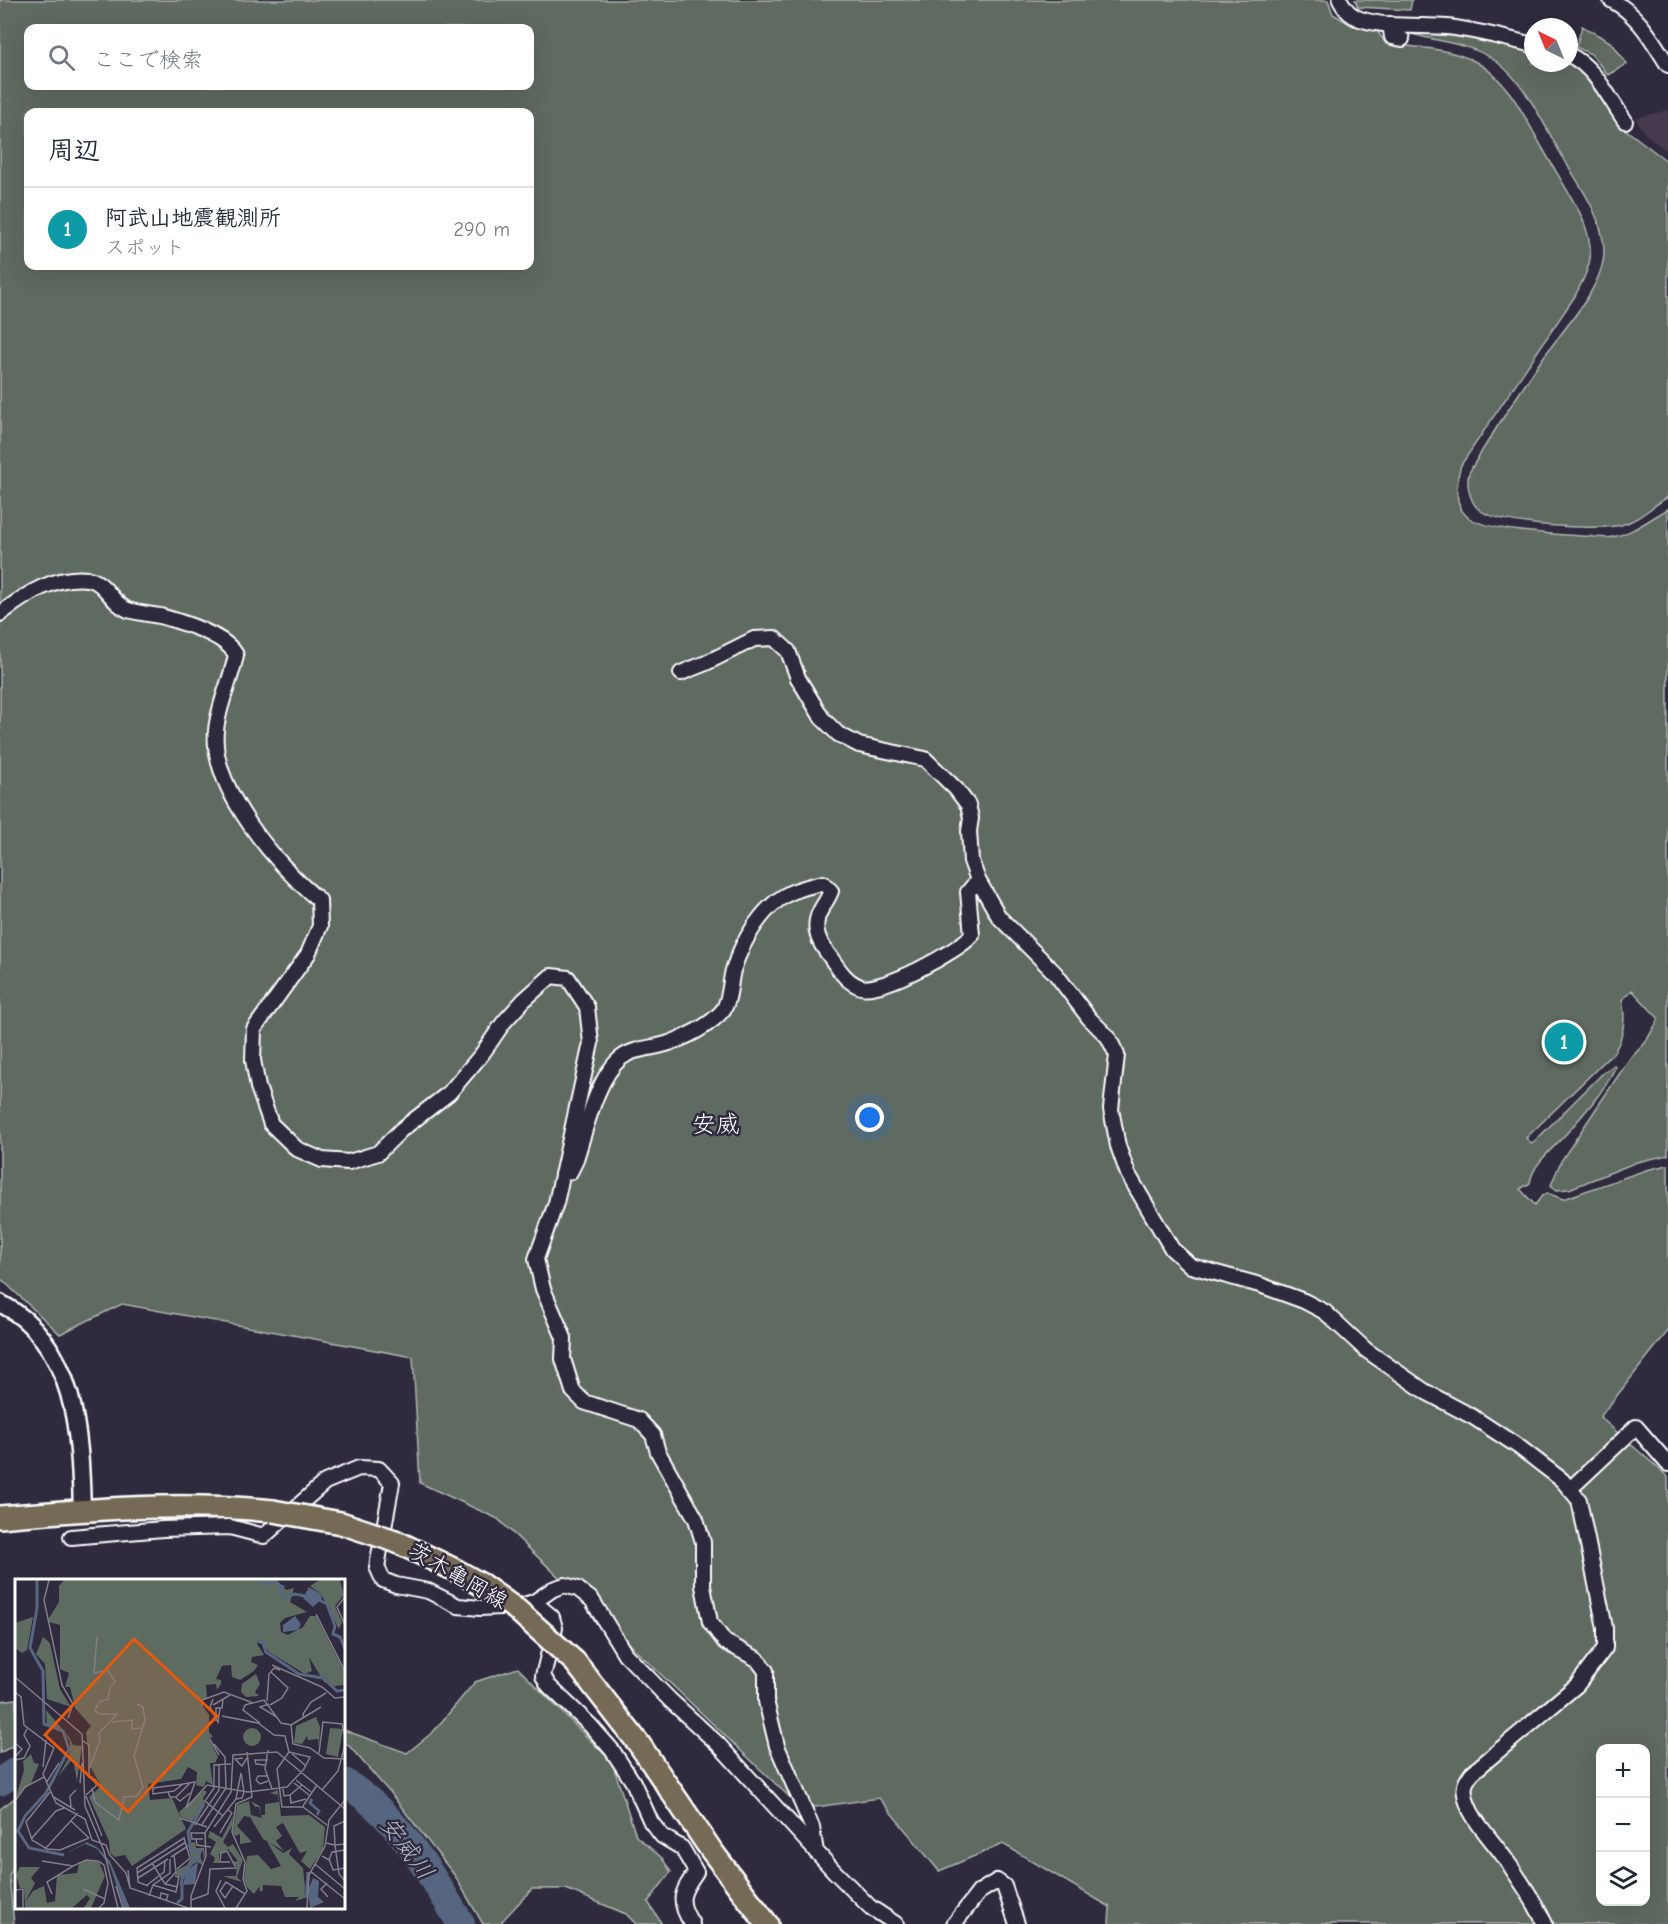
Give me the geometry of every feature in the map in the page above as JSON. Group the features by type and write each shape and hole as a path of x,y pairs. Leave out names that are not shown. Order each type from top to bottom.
{"main road":[{"name":"茨木亀岡線","path":"0,1517 197,1506 273,1511 348,1525 395,1541 457,1571 482,1585 517,1610 575,1662 639,1744 711,1850 767,1924"}],"street":[{"path":"1341,0 1346,10 1358,18 1390,24 1449,28 1524,43"},
{"path":"1611,0 1625,8 1638,21 1668,65"},
{"path":"1390,24 1392,37 1402,39"},
{"path":"1578,60 1587,66 1626,121"},
{"path":"0,614 26,594 36,590 63,581 88,579 97,582 126,609 162,617 220,639 237,655 216,732 219,761 228,788 269,851 298,883 319,900 320,926 308,954 254,1029 253,1060 258,1087 271,1124 297,1149 322,1160 349,1162 378,1153 401,1130 449,1093 524,1000 551,976 568,978 587,1007 591,1043 556,1203 536,1259 543,1289 564,1338 562,1359 573,1391 584,1402 639,1420 653,1435 658,1452 696,1519 703,1542 703,1586 710,1622 725,1642 758,1659 766,1671 766,1701 777,1746 812,1827 816,1852"},
{"path":"681,673 754,639 774,638 788,651 798,678 822,718 838,734 859,745 925,759 956,789 968,805 971,818 969,846 971,861 978,880 999,917 1055,973 1089,1018 1108,1036 1118,1055 1111,1109 1118,1146 1128,1174 1172,1249 1191,1266 1260,1285 1304,1301 1325,1312 1366,1350 1426,1392 1473,1417 1519,1447 1562,1480 1579,1500 1605,1628 1605,1648 1577,1685 1472,1773 1464,1785 1465,1796 1474,1817 1537,1907 1545,1924"},
{"path":"562,1174 570,1172 575,1162 599,1093 610,1071 621,1058 636,1050 669,1043 691,1033 712,1020 724,1008 739,952 777,900 791,892 808,887 823,883 828,886 831,891 818,916 816,928 819,941 844,976 861,987 871,987 898,978 965,943 972,934 969,892 978,880"},
{"path":"0,1303 26,1322 46,1344 65,1377 75,1416 81,1459 82,1511"},
{"path":"1570,1489 1636,1427 1668,1464"},
{"path":"71,1537 163,1529 230,1527 264,1536 325,1482 359,1468 379,1469 392,1483 377,1567 383,1580 396,1586 428,1591 458,1606 480,1608 520,1606 534,1602 553,1589 565,1585 578,1589 592,1600 625,1654 718,1744 816,1852 870,1906 896,1924"},
{"path":"534,1602 552,1617 555,1628 543,1676 549,1686 590,1725 612,1750 633,1782 651,1822 662,1836 682,1848 696,1872 683,1891 683,1910 693,1924"},
{"path":"954,1924 980,1892 997,1881 1004,1886 1017,1924"}],"shaded area":[{"path":"1668,110 1668,152 1645,134 1635,118"}],"green space":[{"path":"0,0 1328,0 1333,14 1353,26 1376,29 1386,44 1432,49 1466,57 1488,70 1507,89 1582,217 1589,240 1590,258 1575,296 1461,465 1457,486 1460,507 1469,518 1496,527 1607,538 1632,530 1668,509 1668,1155 1637,1162 1569,1189 1556,1190 1551,1185 1561,1161 1628,1061 1645,1043 1659,1019 1632,990 1622,1000 1623,1026 1615,1051 1526,1138 1532,1144 1603,1073 1614,1065 1615,1068 1610,1077 1586,1112 1539,1163 1530,1183 1520,1189 1535,1205 1547,1193 1563,1199 1646,1170 1668,1165 1668,1331 1600,1417 1668,1477 1668,1924 1109,1924 1110,1907 1003,1844 939,1871 879,1798 802,1809 498,1519 420,1483 413,1357 122,1304 60,1334 0,1278"},
{"path":"1355,0 1412,0 1410,10 1358,7"},
{"path":"1582,26 1612,43 1627,64 1608,75 1591,54 1578,48"},
{"path":"1403,31 1472,38 1524,50 1524,72 1578,72 1578,69 1621,126 1668,162 1668,497 1628,523 1608,527 1549,526 1492,516 1481,511 1474,504 1469,488 1469,473 1540,362 1590,294 1603,264 1604,249 1599,224 1582,188 1533,105 1508,71 1480,52"},
{"path":"518,1668 612,1762 636,1836 662,1858 671,1872 648,1902 662,1924 636,1924 626,1914 566,1889 532,1889 502,1921 502,1924 483,1924 455,1876 392,1795 345,1743 345,1730 407,1753 433,1732 475,1682"},
{"path":"15,1699 15,1745 0,1753 0,1701"},
{"path":"15,1798 15,1867 9,1875 14,1924 0,1924 0,1809"}],"waterway":[{"name":"安威川","path":"0,1782 15,1772"},
{"name":"安威川","path":"345,1783 363,1795 396,1827 424,1864 461,1924"}],"place":[{"name":"阿武山地震観測所","path":"1564,1042"}],"district":[{"name":"安威","path":"716,1124"}]}
